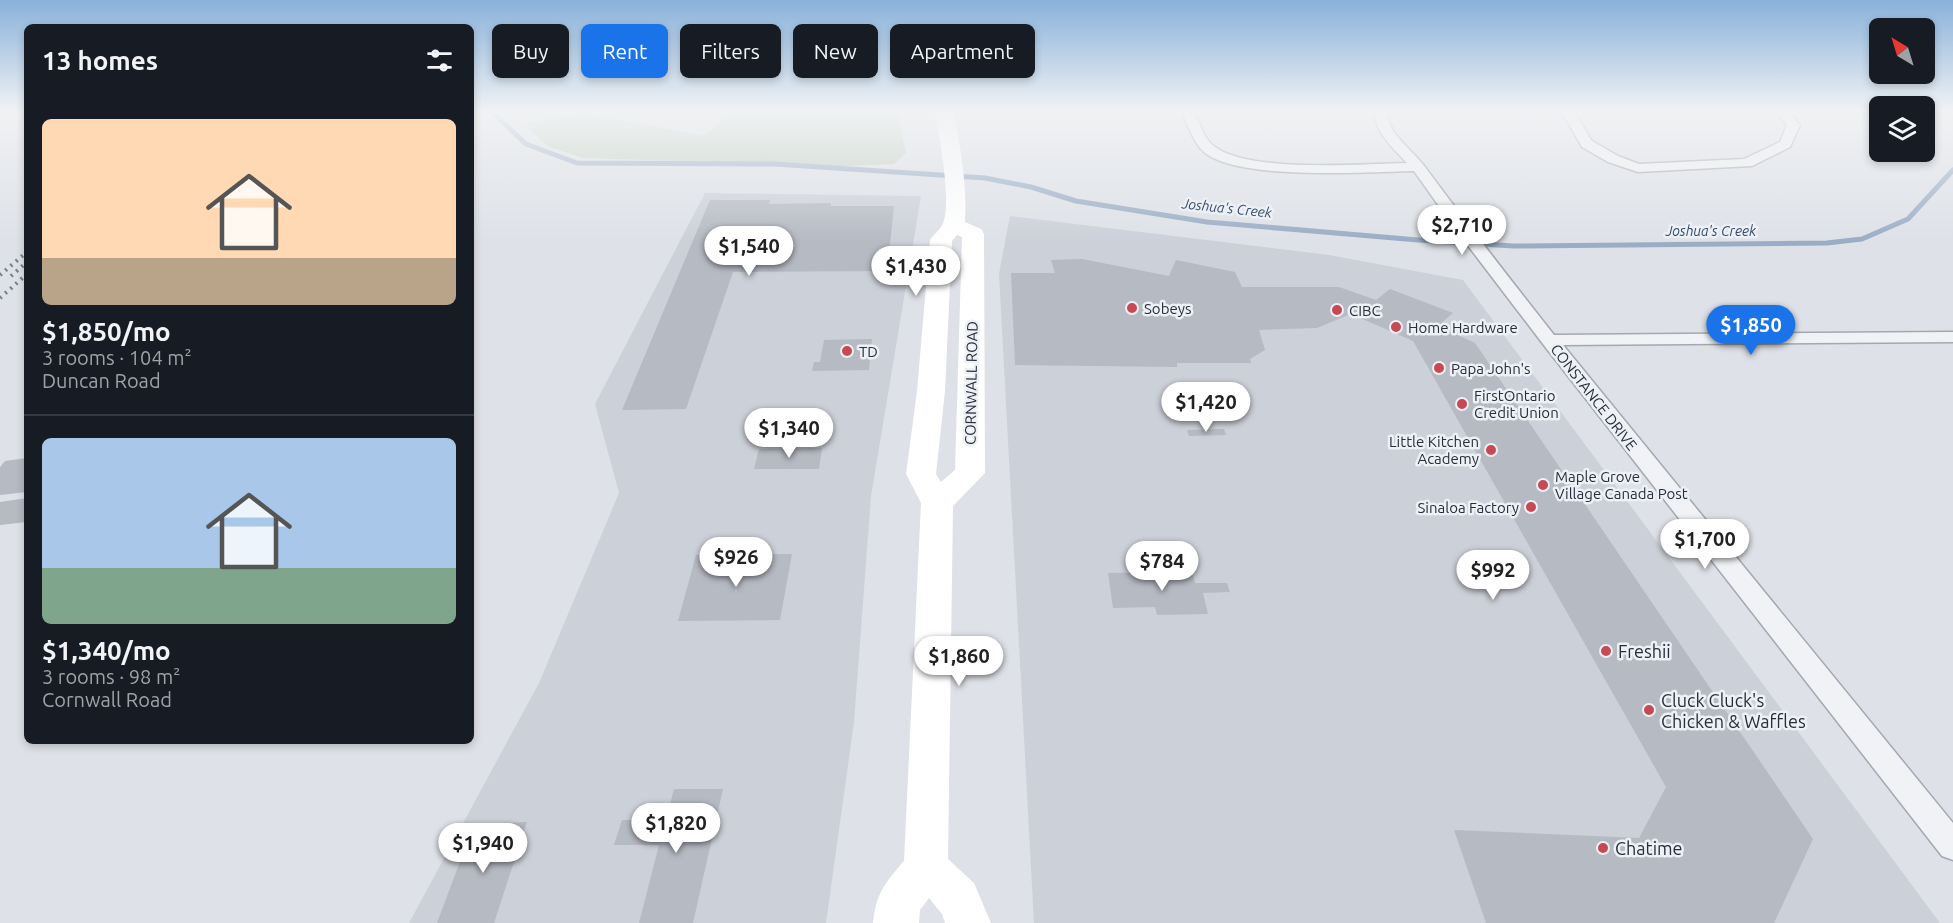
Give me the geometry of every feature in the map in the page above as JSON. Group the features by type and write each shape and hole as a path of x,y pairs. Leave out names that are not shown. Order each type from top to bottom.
{"main road":[{"path":"896,923 898,902 926,868 937,502 921,474 931,391 941,240 954,225 956,196 953,155"},
{"name":"CORNWALL ROAD","path":"937,502 970,473 973,234 954,225"},
{"path":"926,868 949,886 964,906 968,923"}],"street":[{"path":"1221,155 1236,161 1302,167 1418,167"},
{"name":"CONSTANCE DRIVE","path":"1407,155 1549,340 1953,846"},
{"path":"1606,155 1638,168 1747,163 1763,155"},
{"path":"1549,340 1953,337"}],"shaded area":[{"path":"705,193 921,196 871,496 854,722 826,923 409,923 539,683 619,493 595,404"},
{"path":"1010,216 1329,255 1463,280 1940,923 1034,923 999,274"}],"green space":[{"path":"574,155 904,155 894,164 845,166 583,158"}],"building":[{"path":"710,200 770,200 769,204 831,203 831,206 894,206 887,271 733,272 686,409 622,410"},
{"path":"1082,259 1169,276 1176,260 1235,272 1242,287 1339,287 1376,300 1390,289 1453,313 1438,326 1475,343 1813,839 1774,923 1486,923 1454,830 1639,838 1666,787 1413,341 1351,314 1317,328 1259,330 1265,350 1250,359 1251,363 1177,363 1177,367 1015,365 1011,273 1055,273 1051,260"},
{"name":"TD","path":"872,339 869,370 812,371 814,362 820,362 824,340"},
{"path":"1224,429 1226,435 1189,436 1187,430"},
{"path":"822,448 819,469 754,469 759,449"},
{"path":"24,458 24,492 0,495 0,467 5,461"},
{"path":"24,498 24,522 0,525 0,502"},
{"path":"792,554 780,620 678,621 696,555"},
{"path":"1192,572 1195,583 1227,583 1230,592 1203,593 1208,614 1157,615 1155,607 1113,608 1108,573"},
{"path":"674,789 723,789 693,923 639,923 659,845 614,845 622,820 666,820"},
{"path":"527,822 494,923 437,923 474,824"}],"waterway":[{"name":"Joshua's Creek","path":"556,155 577,163 775,164 985,178 1031,187 1076,201 1207,222 1513,246 1827,243 1862,239 1908,219 1953,170"}],"railway":[{"path":"0,275 24,255"},
{"path":"11,276 24,265"},
{"path":"0,298 24,277"}],"place":[{"name":"Sobeys","path":"1132,308"},
{"name":"CIBC","path":"1337,310"},
{"name":"Home Hardware","path":"1396,327"},
{"name":"TD","path":"847,351"},
{"name":"Papa John's","path":"1439,368"},
{"name":"FirstOntario Credit Union","path":"1462,404"},
{"name":"Little Kitchen Academy","path":"1491,450"},
{"name":"Maple Grove Village Canada Post","path":"1543,485"},
{"name":"Sinaloa Factory","path":"1531,507"},
{"name":"Freshii","path":"1606,651"},
{"name":"Cluck Cluck's Chicken & Waffles","path":"1649,710"},
{"name":"Chatime","path":"1603,848"}]}
